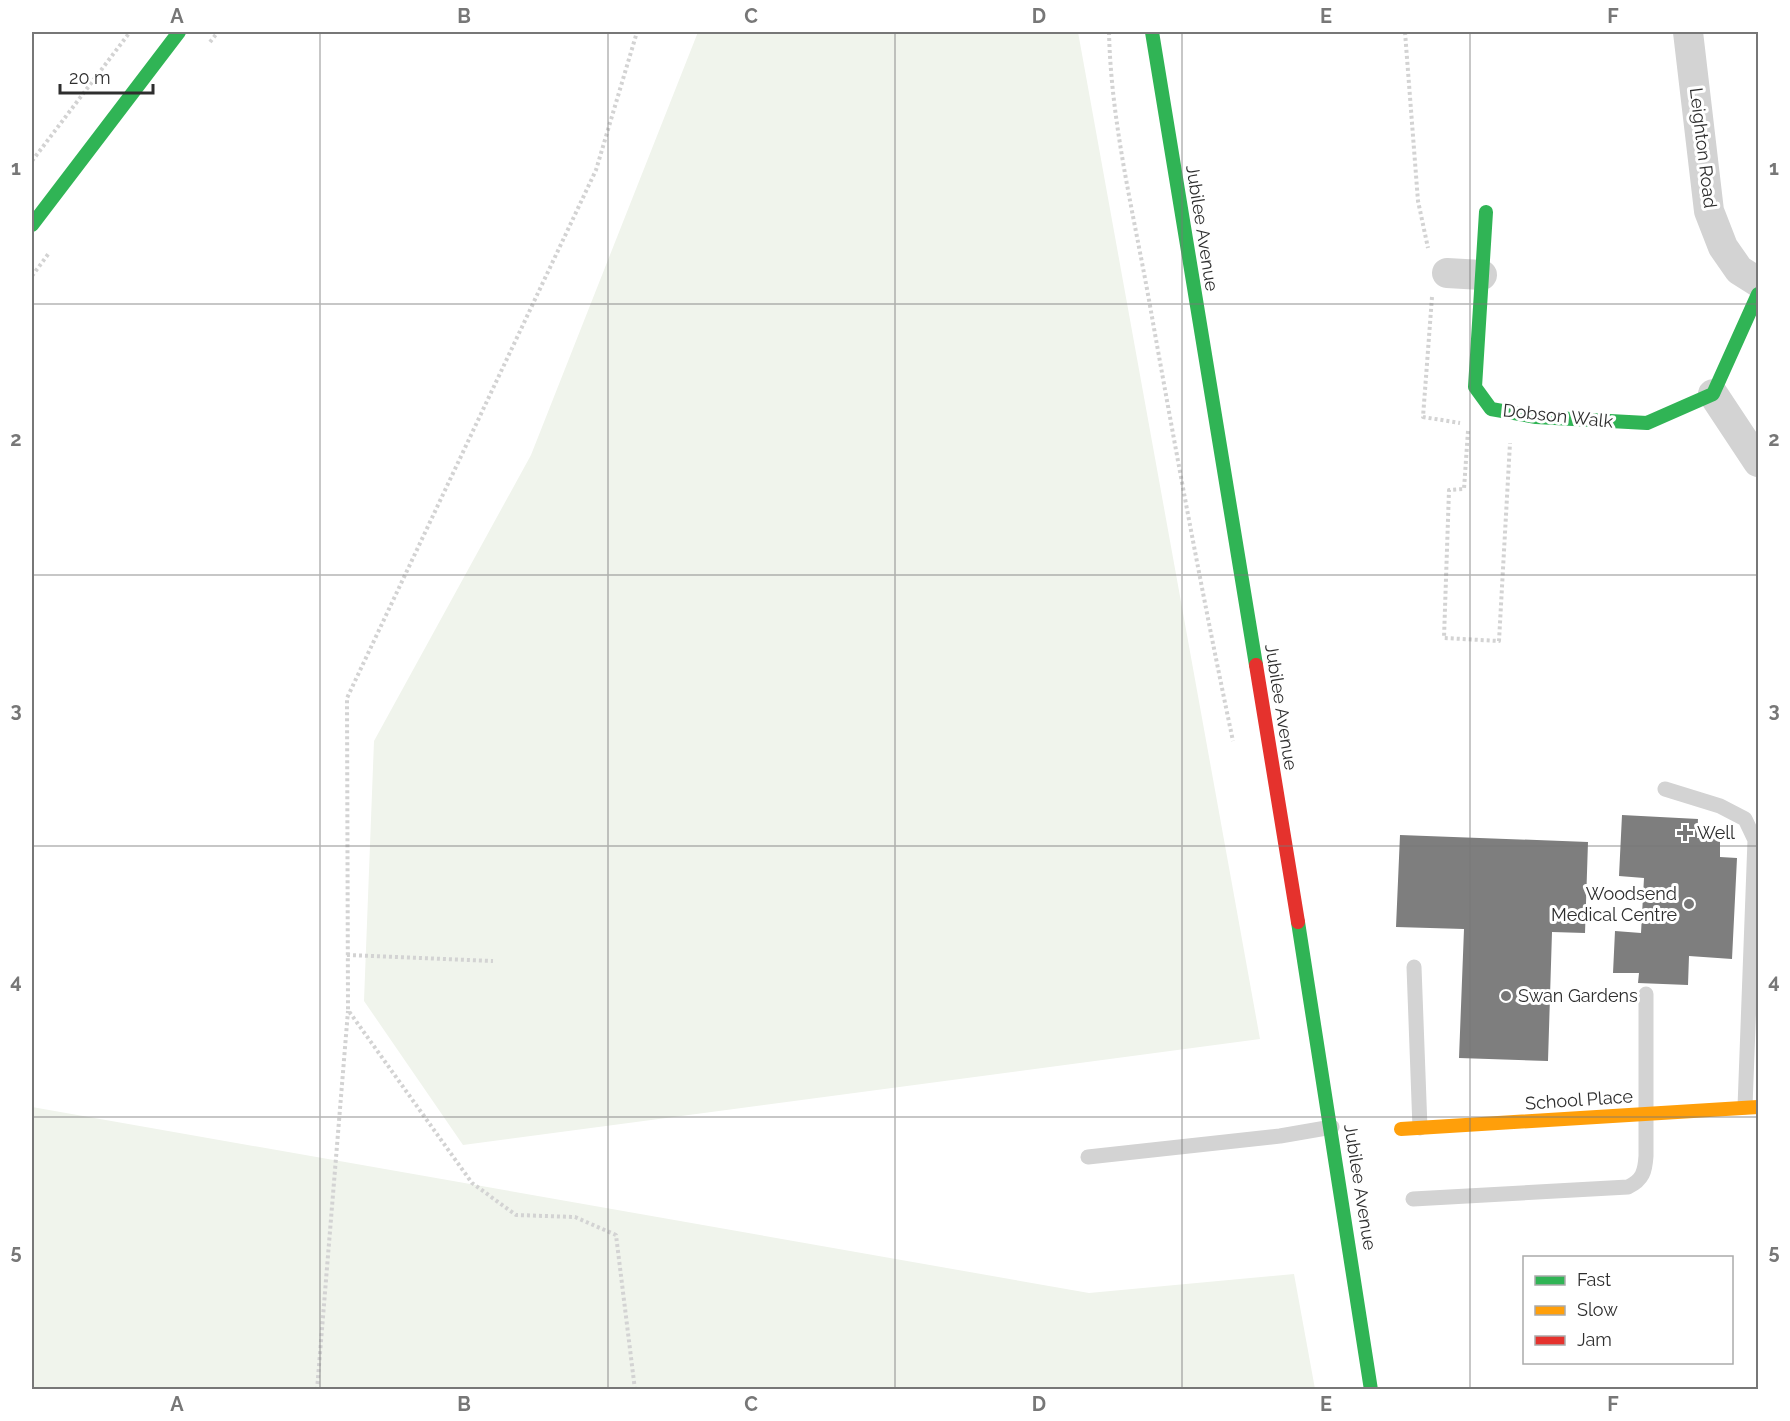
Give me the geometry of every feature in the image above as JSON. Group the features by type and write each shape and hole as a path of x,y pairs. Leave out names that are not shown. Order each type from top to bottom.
{"main road":[{"path":"32,225 179,32"},
{"name":"Jubilee Avenue","path":"1152,32 1332,1127 1371,1389"},
{"name":"Dobson Walk","path":"1486,212 1475,387 1491,409 1536,417 1647,423 1713,394"},
{"path":"1713,394 1758,294"},
{"name":"School Place","path":"1401,1129 1752,1107"}],"street":[{"name":"Leighton Road","path":"1688,32 1709,211 1723,247 1739,270 1758,282"},
{"path":"1436,273 1482,275"},
{"path":"1713,394 1758,462"}],"lane":[{"path":"1665,789 1720,806 1745,819 1755,840 1752,1107"},
{"path":"1414,968 1420,1128"},
{"path":"1413,1199 1628,1187 1642,1177 1645,1169 1646,994"},
{"path":"1088,1157 1280,1136 1332,1127"}],"path":[{"path":"32,161 130,32"},
{"path":"317,1389 348,1010 346,698 596,170 637,32"},
{"path":"1109,32 1110,67 1121,147 1187,518 1234,747"},
{"path":"1405,32 1418,201 1436,273 1424,417 1469,424 1464,489 1449,490 1444,638 1499,641 1510,439"},
{"path":"347,955 493,961"},
{"path":"348,1010 472,1183 516,1215 575,1217 616,1235 635,1389"}],"shaded area":[{"path":"698,32 1078,32 1260,1039 463,1145 364,1001 374,741 531,455"},
{"path":"32,1107 1089,1293 1294,1274 1315,1389 32,1389"}],"building":[{"name":"Woodsend Medical Centre","path":"1622,815 1698,819 1697,838 1720,839 1720,857 1737,858 1732,959 1689,956 1688,985 1638,983 1639,973 1613,973 1615,931 1641,933 1644,878 1619,876"},
{"name":"Swan Gardens","path":"1400,835 1588,842 1585,933 1552,932 1548,1061 1459,1058 1464,929 1396,927"}],"traffic: fast":[{"path":"32,225 179,32"},
{"path":"1152,32 1256,665"},
{"path":"1486,212 1475,387 1491,409 1536,417 1647,423 1713,394 1758,294"},
{"path":"1298,922 1371,1390"}],"traffic: slow":[{"path":"1401,1129 1758,1107"}],"traffic: jam":[{"path":"1256,665 1298,922"}],"place":[{"name":"Well","path":"1685,833"},
{"name":"Woodsend Medical Centre","path":"1689,904"},
{"name":"Swan Gardens","path":"1506,996"}]}
